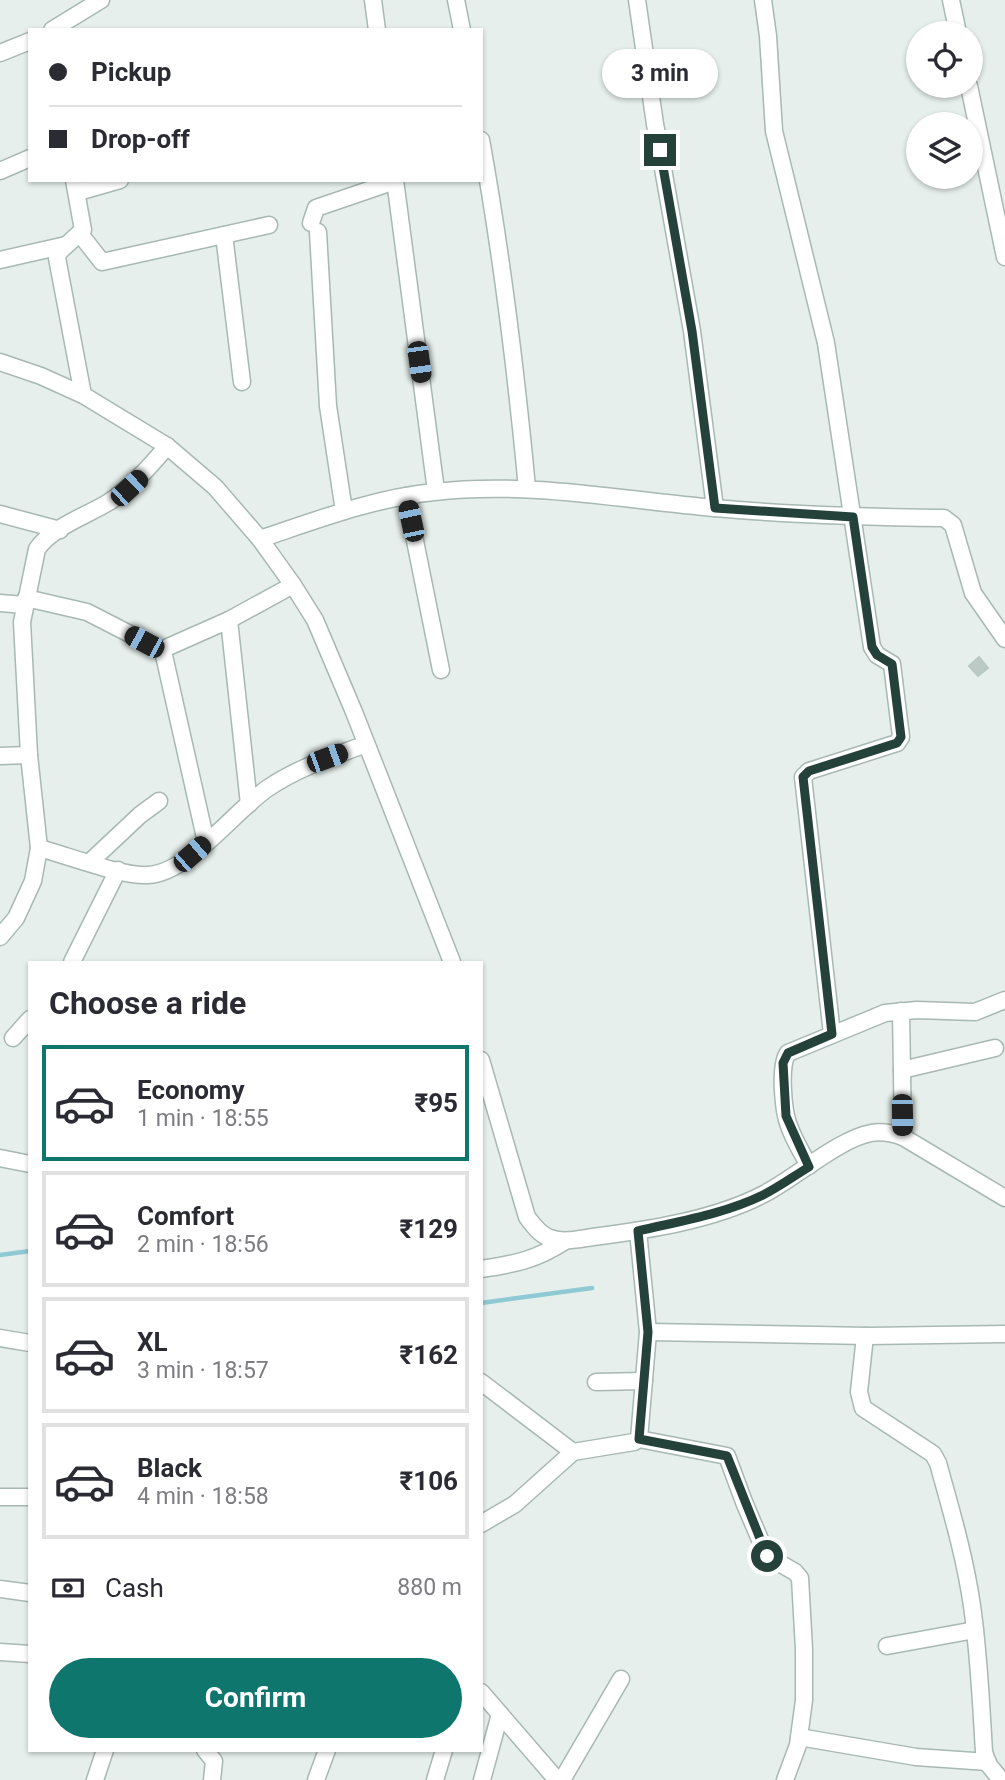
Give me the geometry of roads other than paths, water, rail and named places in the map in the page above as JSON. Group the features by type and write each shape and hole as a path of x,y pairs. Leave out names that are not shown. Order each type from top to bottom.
{"street":[{"path":"55,28 102,0"},
{"path":"373,0 377,28"},
{"path":"456,0 462,28"},
{"path":"637,0 655,124 692,331 715,508"},
{"path":"763,0 774,131 826,343 872,647 877,655 892,664 901,739 897,743 809,771 803,777 832,1034"},
{"path":"951,0 955,21"},
{"path":"0,53 28,42"},
{"path":"972,98 1005,257"},
{"path":"483,151 514,359 527,488"},
{"path":"0,171 28,159"},
{"path":"82,395 57,258 59,252 83,230 76,186 105,182"},
{"path":"344,511 328,406 315,227 316,208 392,182"},
{"path":"395,182 436,491"},
{"path":"74,240 102,262 269,225"},
{"path":"225,235 242,382"},
{"path":"0,260 74,240"},
{"path":"0,362 41,376 82,395 167,446 215,487 260,539 315,620 452,961"},
{"path":"0,937 16,918 33,881 39,848 29,755 22,622 37,549 43,541 129,488 167,446"},
{"path":"260,539 344,511 405,496 436,491 527,488 715,508 853,517 944,519 951,522 973,593 1005,639"},
{"path":"405,496 441,670"},
{"path":"0,514 60,530"},
{"path":"163,651 229,620 293,584"},
{"path":"0,603 25,602 87,612 163,651"},
{"path":"229,620 249,804"},
{"path":"163,651 206,842"},
{"path":"39,848 137,875 159,874 178,866 266,790 294,772 366,744"},
{"path":"0,755 29,755"},
{"path":"90,862 159,801"},
{"path":"72,961 118,870"},
{"path":"809,1167 786,1116 783,1063 788,1053 878,1015 901,1011 975,1012 1005,1000"},
{"path":"901,1011 903,1137"},
{"path":"13,1038 28,1021"},
{"path":"902,1070 995,1048"},
{"path":"483,1067 527,1217 536,1229 549,1238 565,1241 638,1231 717,1212 763,1194 849,1142 870,1133 889,1132 903,1137 1005,1198"},
{"path":"0,1158 28,1164"},
{"path":"638,1231 648,1332 639,1439"},
{"path":"483,1269 519,1264 548,1252 565,1241"},
{"path":"648,1332 865,1336 1005,1334"},
{"path":"865,1336 859,1392 861,1404 865,1410 937,1458 961,1549 975,1630 984,1752 1001,1780"},
{"path":"0,1338 28,1343"},
{"path":"596,1382 644,1381"},
{"path":"483,1384 573,1452"},
{"path":"483,1523 529,1493 573,1452 639,1439 727,1456 765,1553 769,1559 795,1572 800,1578 804,1700 799,1737 785,1780"},
{"path":"0,1497 28,1497"},
{"path":"0,1590 28,1593"},
{"path":"887,1646 975,1630"},
{"path":"0,1651 28,1654"},
{"path":"562,1780 621,1679"},
{"path":"483,1694 557,1780"},
{"path":"482,1780 499,1714"},
{"path":"799,1737 916,1757 988,1762"},
{"path":"95,1780 105,1752"},
{"path":"207,1752 214,1761 212,1780"},
{"path":"316,1780 326,1752"},
{"path":"435,1780 443,1752"}],"waterway":[{"path":"0,1255 28,1251"},
{"path":"483,1303 592,1288"}]}
